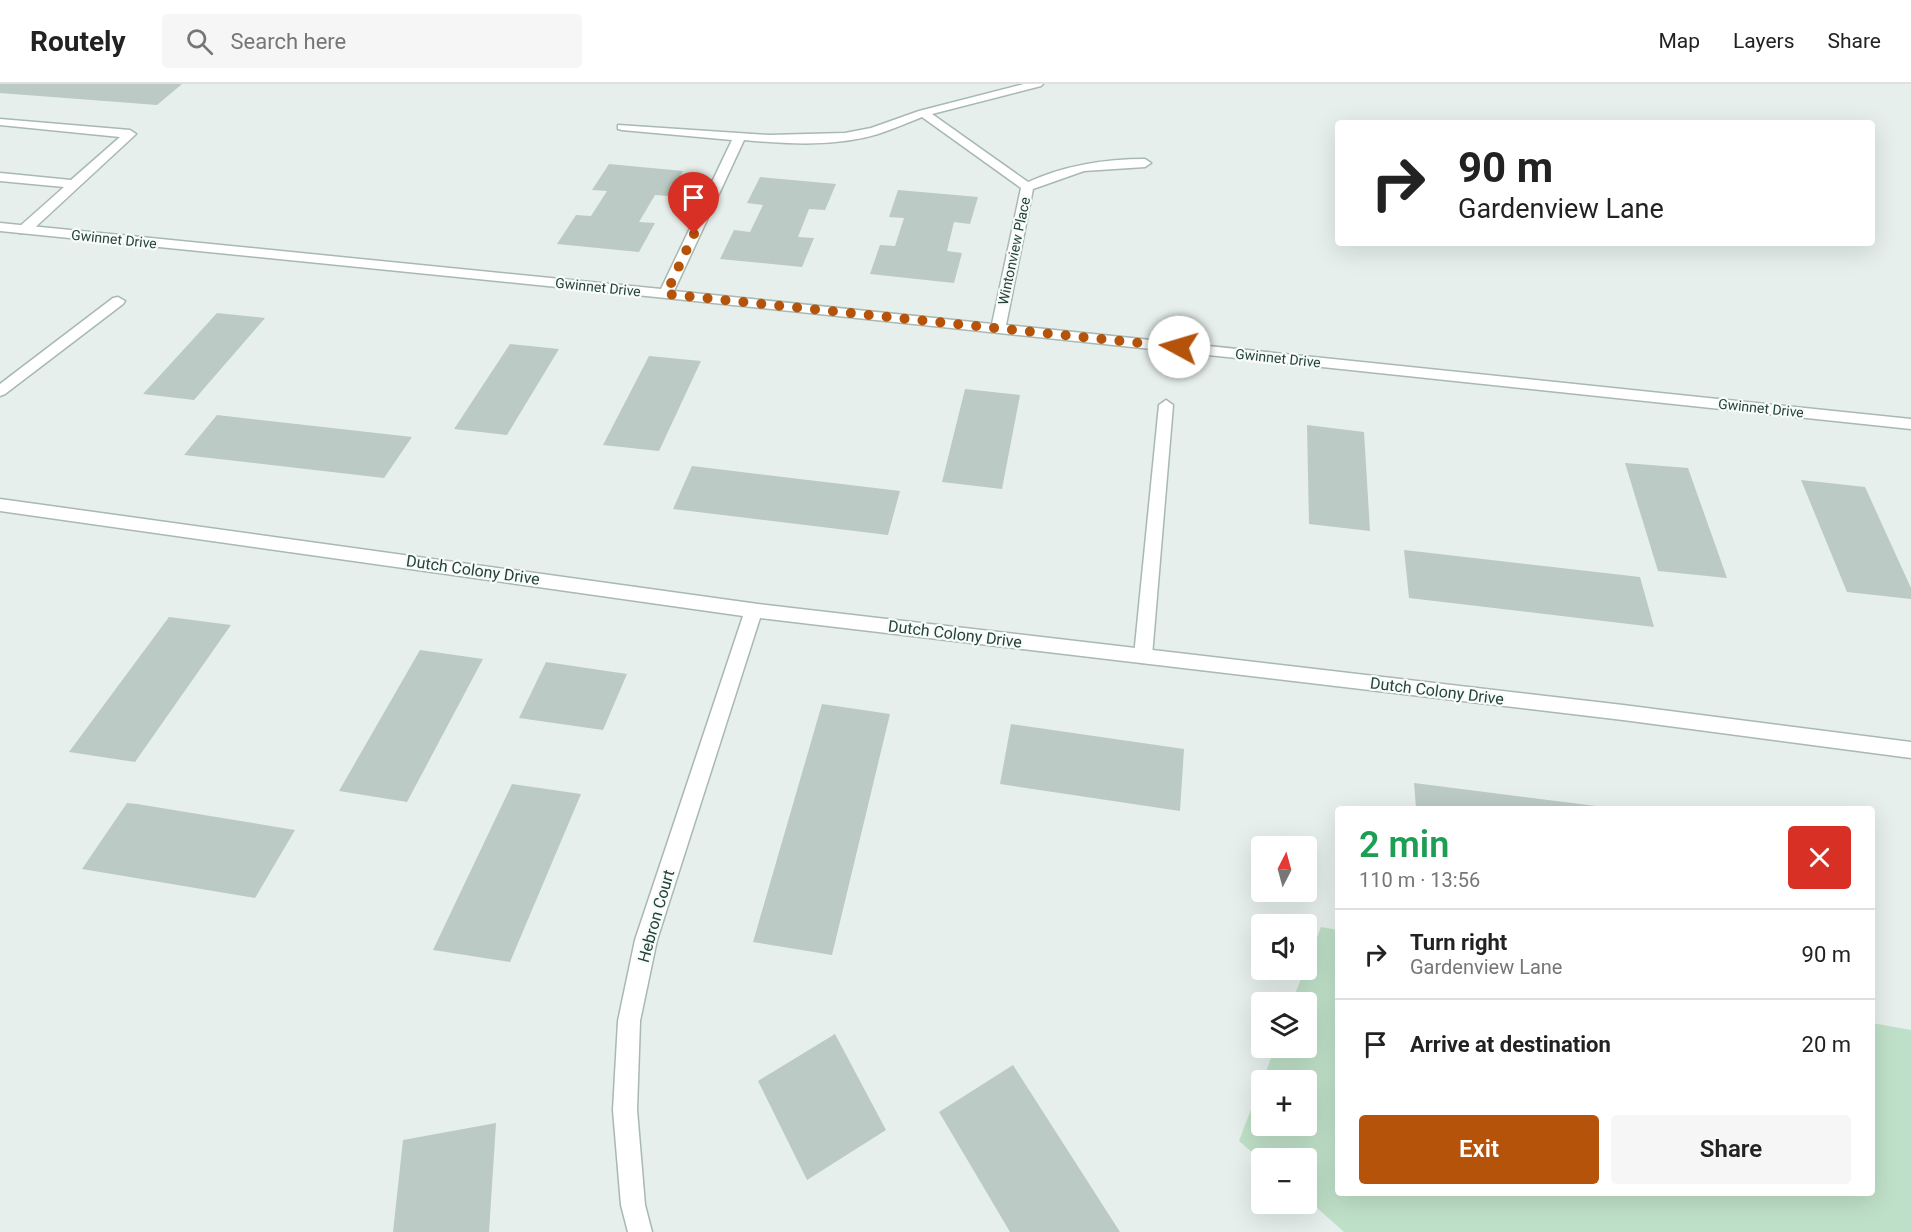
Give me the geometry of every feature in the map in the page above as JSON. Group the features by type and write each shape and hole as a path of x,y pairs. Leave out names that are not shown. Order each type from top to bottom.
{"street":[{"path":"622,127 800,140 845,136 874,131 923,113 1037,84"},
{"path":"923,113 1027,187"},
{"path":"0,122 130,134 24,230"},
{"path":"666,294 740,136"},
{"name":"Wintonview Place","path":"998,328 1027,187 1057,173 1080,167 1145,163"},
{"path":"0,177 74,184"},
{"name":"Gwinnet Drive","path":"0,227 998,328 1911,424"},
{"path":"0,391 118,301"},
{"path":"1143,656 1166,405"},
{"name":"Dutch Colony Drive","path":"0,505 144,523 754,610 1741,726 1911,750"},
{"name":"Hebron Court","path":"640,1232 633,1205 625,1110 629,1021 646,940 754,610"}],"green space":[{"path":"1321,927 1335,929 1335,1196 1875,1196 1875,1024 1911,1030 1911,1232 1344,1232 1317,1208 1317,1148 1251,1148 1251,1151 1239,1141 1251,1109 1251,1136 1317,1136 1317,1070 1267,1070 1271,1058 1317,1058 1317,992 1296,992 1301,980 1317,980 1317,937"}],"building":[{"path":"0,84 182,84 157,105 0,93"},
{"path":"609,164 683,171 669,196 655,195 639,222 655,223 639,252 557,244 576,215 591,216 607,191 592,190"},
{"path":"760,177 836,184 825,210 809,209 798,237 814,238 802,267 720,259 734,230 750,232 763,205 747,203"},
{"path":"898,190 978,197 970,224 954,222 947,251 962,253 954,283 870,274 880,245 895,246 904,218 889,217"},
{"path":"217,313 265,318 194,400 143,394"},
{"path":"510,344 559,349 507,435 454,429"},
{"path":"649,356 701,361 659,451 603,445"},
{"path":"965,389 1020,395 1002,489 942,482"},
{"path":"217,415 412,437 384,478 184,455"},
{"path":"1307,425 1364,432 1370,531 1309,524"},
{"path":"1625,463 1688,468 1727,578 1658,571"},
{"path":"692,466 900,491 888,535 673,509"},
{"path":"1801,480 1865,487 1911,588 1911,599 1847,592"},
{"path":"1404,550 1640,577 1654,627 1409,598"},
{"path":"169,617 231,625 135,762 69,752"},
{"path":"420,650 483,659 407,802 339,791"},
{"path":"546,662 627,674 603,730 519,718"},
{"path":"822,704 890,714 832,955 753,942"},
{"path":"1011,724 1184,749 1180,811 1000,784"},
{"path":"1414,783 1596,806 1416,806"},
{"path":"512,784 581,794 510,962 433,950"},
{"path":"127,803 295,830 255,898 82,869"},
{"path":"835,1034 886,1130 807,1180 758,1081"},
{"path":"1013,1065 1120,1232 1010,1232 939,1112"},
{"path":"496,1123 489,1232 393,1232 403,1140"}],"route":[{"path":"694,234 666,294 1179,347"}]}
